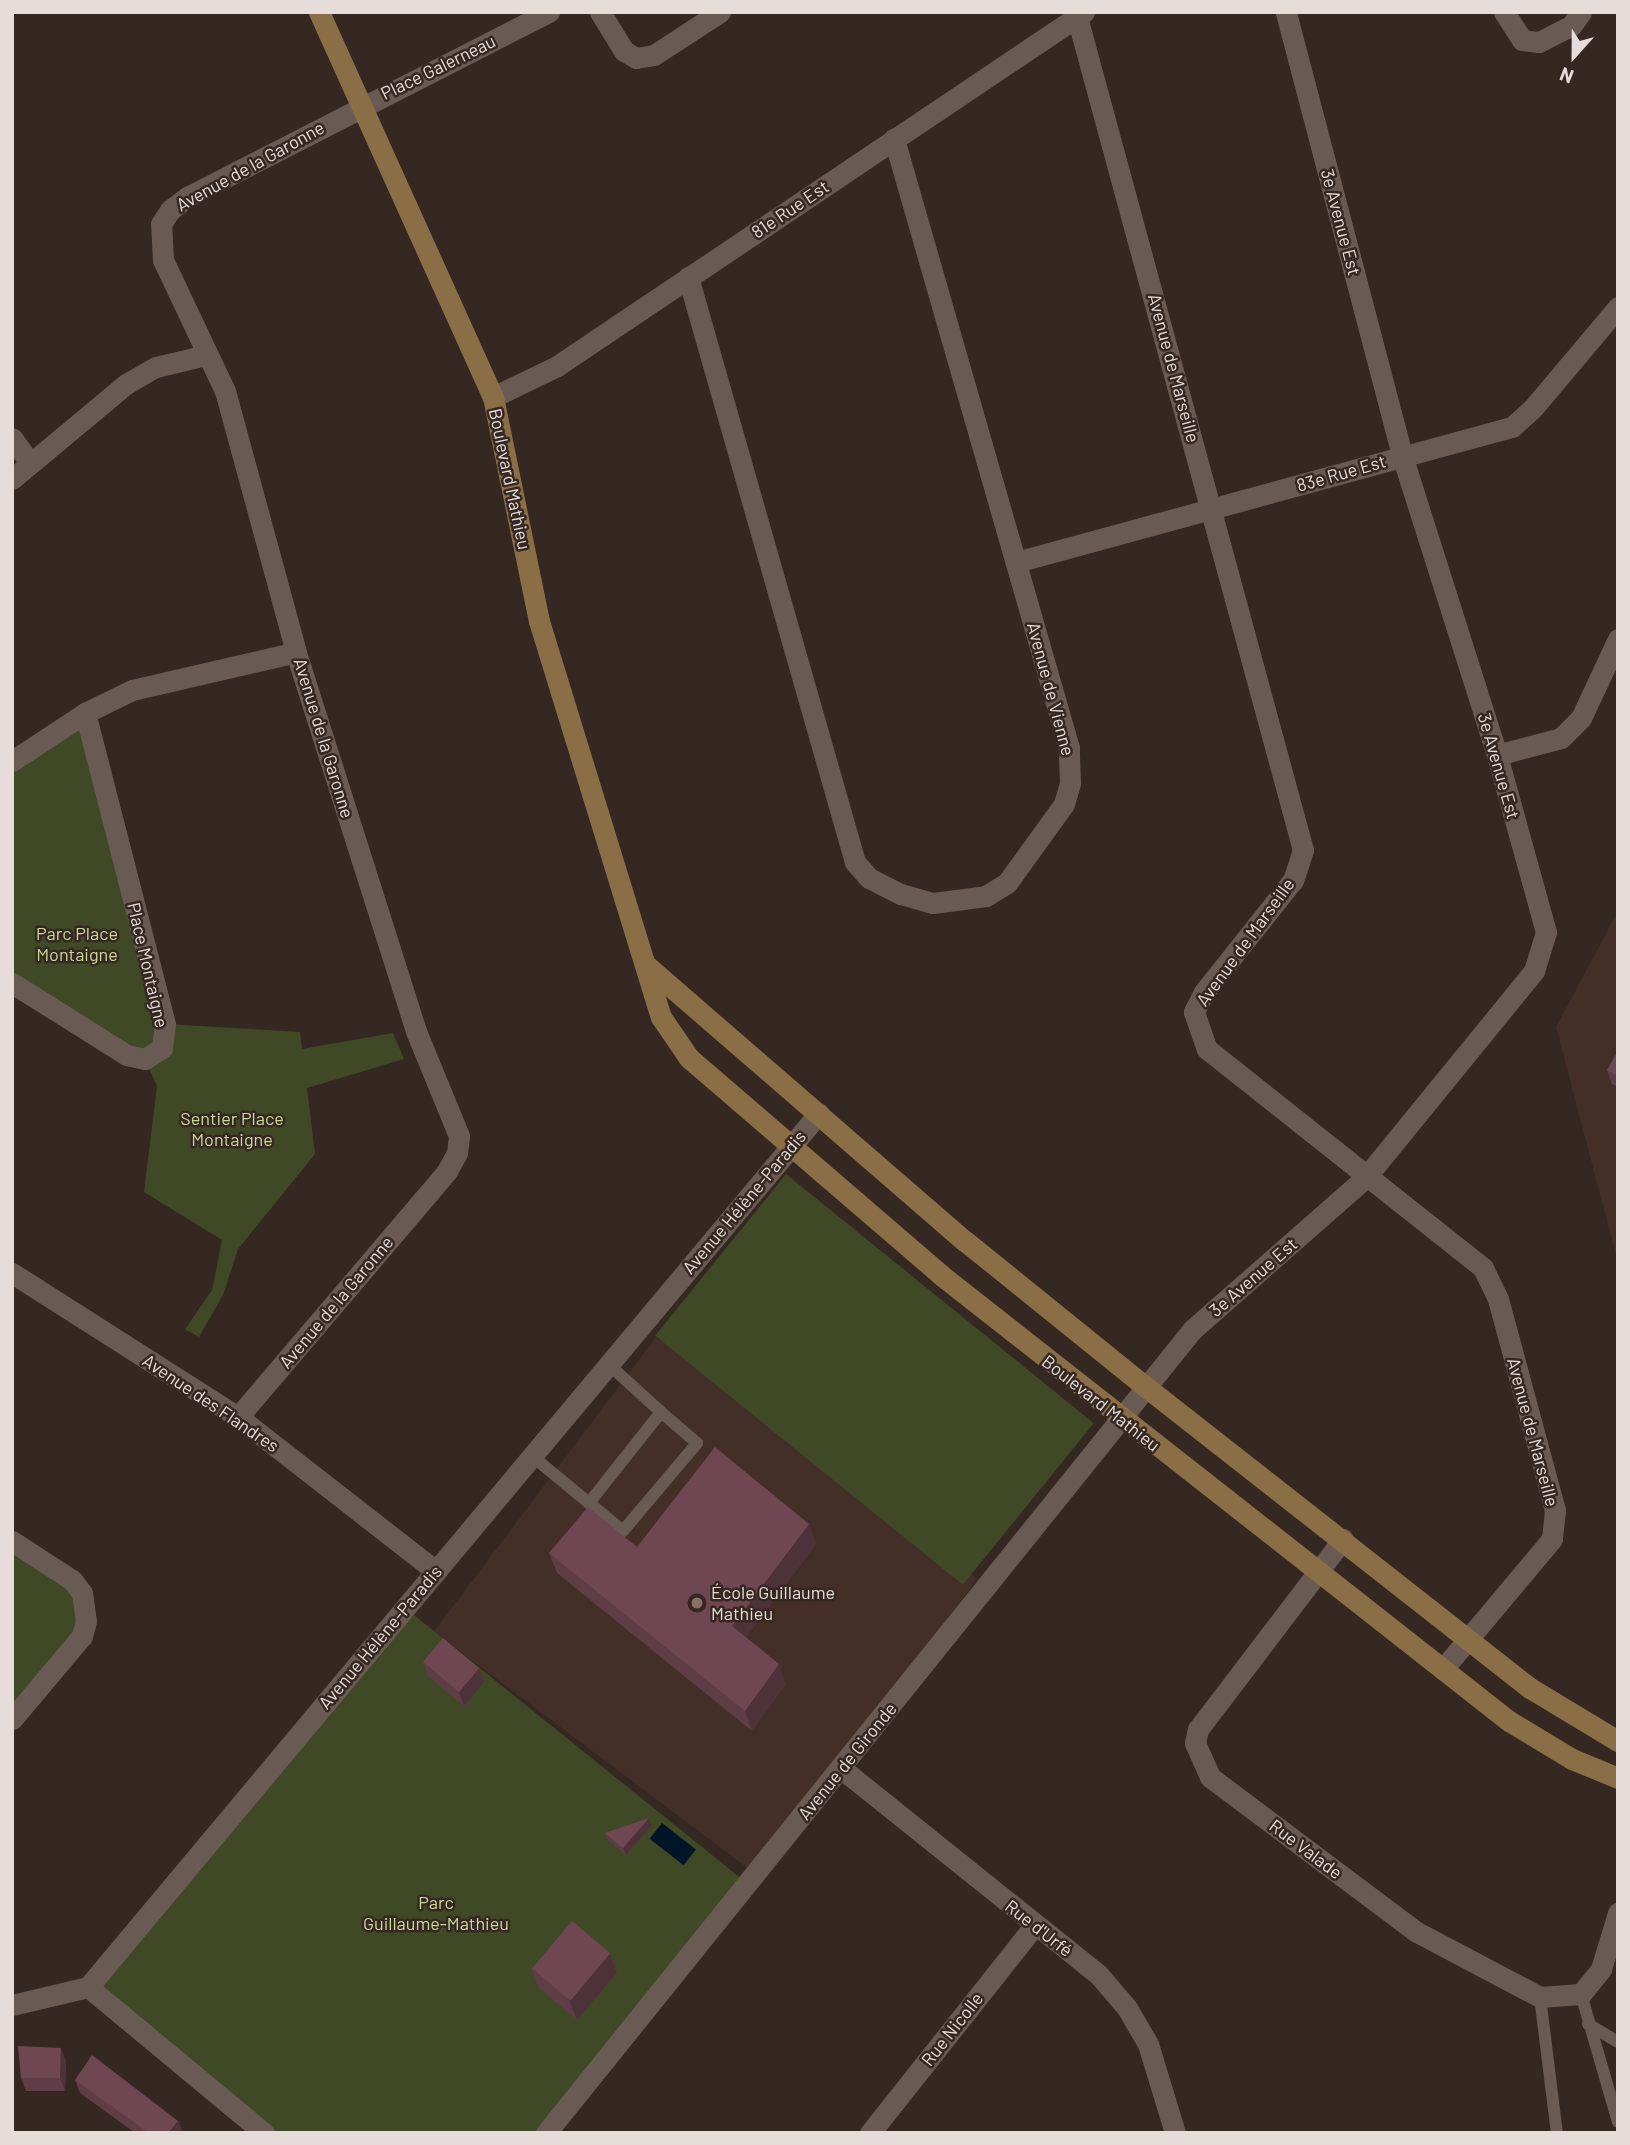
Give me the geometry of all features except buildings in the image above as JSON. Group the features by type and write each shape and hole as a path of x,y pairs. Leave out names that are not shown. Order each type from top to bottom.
{"street":[{"name":"Boulevard Mathieu","path":"319,12 363,103 493,397 539,621 661,1017 689,1058 790,1147 1119,1418 1509,1721 1572,1759 1618,1778"},
{"name":"Place Galerneau","path":"363,103 550,12"},
{"path":"600,12 624,51 636,58 654,55 720,12"},
{"name":"3e Avenue Est","path":"1146,1387 1192,1330 1366,1177 1534,971 1546,932 1497,755 1402,455 1286,12"},
{"path":"1504,12 1522,40 1539,42 1571,26 1581,12"},
{"name":"81e Rue Est","path":"493,397 557,366 1080,15"},
{"name":"Avenue de Marseille","path":"1080,15 1303,850 1293,880 1204,992 1194,1012 1207,1049 1483,1268 1498,1299 1555,1510 1552,1539 1443,1669"},
{"name":"Avenue de la Garonne","path":"238,1417 447,1171 457,1153 459,1136 416,1031 296,652 225,391 163,260 161,224 170,209 363,103"},
{"name":"Avenue de Vienne","path":"688,278 845,837 855,862 869,878 901,894 933,902 986,896 1007,883 1064,804 1070,783 1069,748 894,139"},
{"name":"83e Rue Est","path":"1016,562 1512,427 1533,408 1618,307"},
{"path":"12,479 126,384 156,367 206,355"},
{"path":"12,438 30,463"},
{"path":"1497,755 1560,738 1581,718 1618,639"},
{"path":"12,761 85,713 132,690 184,675 296,652"},
{"name":"Place Montaigne","path":"12,983 127,1055 145,1059 162,1048 166,1024 85,713"},
{"path":"647,966 965,1241 1146,1387 1530,1688 1618,1741"},
{"name":"Avenue Hélène-Paradis","path":"88,1987 819,1113"},
{"name":"Avenue des Flandres","path":"12,1273 238,1417 436,1571"},
{"name":"Avenue de Gironde","path":"546,2133 842,1769 1146,1387"},
{"name":"Rue Valade","path":"1343,1539 1198,1729 1195,1743 1200,1759 1210,1777 1415,1931 1540,1997"},
{"path":"12,1541 72,1580 82,1593 86,1621 82,1636 12,1718"},
{"name":"Rue d'Urfé","path":"842,1769 1100,1975 1127,2008 1148,2044 1175,2133"},
{"path":"1540,1997 1581,1994 1601,1969 1618,1913"},
{"name":"Rue Nicolle","path":"870,2133 1035,1925"},
{"path":"12,2005 88,1987 264,2133"}],"lane":[{"path":"532,1456 623,1531 697,1443 608,1364"},
{"path":"589,1503 662,1412"},
{"path":"1581,1994 1618,2122"},
{"path":"1540,1997 1557,2133"},
{"path":"1588,2024 1618,2042"}],"shaded area":[{"path":"1618,911 1618,1263 1556,1027"},
{"path":"656,1337 977,1579 755,1874 434,1632"}],"green space":[{"path":"85,713 166,1024 300,1032 302,1049 393,1033 404,1059 307,1088 315,1154 238,1249 223,1295 199,1337 185,1329 212,1290 222,1240 144,1192 157,1086 145,1059 12,983 12,761"},
{"path":"786,1174 1094,1423 963,1585 655,1336"},
{"path":"12,1541 72,1580 86,1621 12,1719"},
{"name":"Parc Guillaume-Mathieu","path":"404,1607 748,1884 546,2133 264,2133 88,1987"}],"water":[{"path":"662,1823 696,1849 684,1865 650,1839"}],"place":[{"name":"École Guillaume Mathieu","path":"697,1603"}],"park label":[{"name":"Parc Place Montaigne","path":"77,944"},
{"name":"Sentier Place Montaigne","path":"232,1129"}]}
